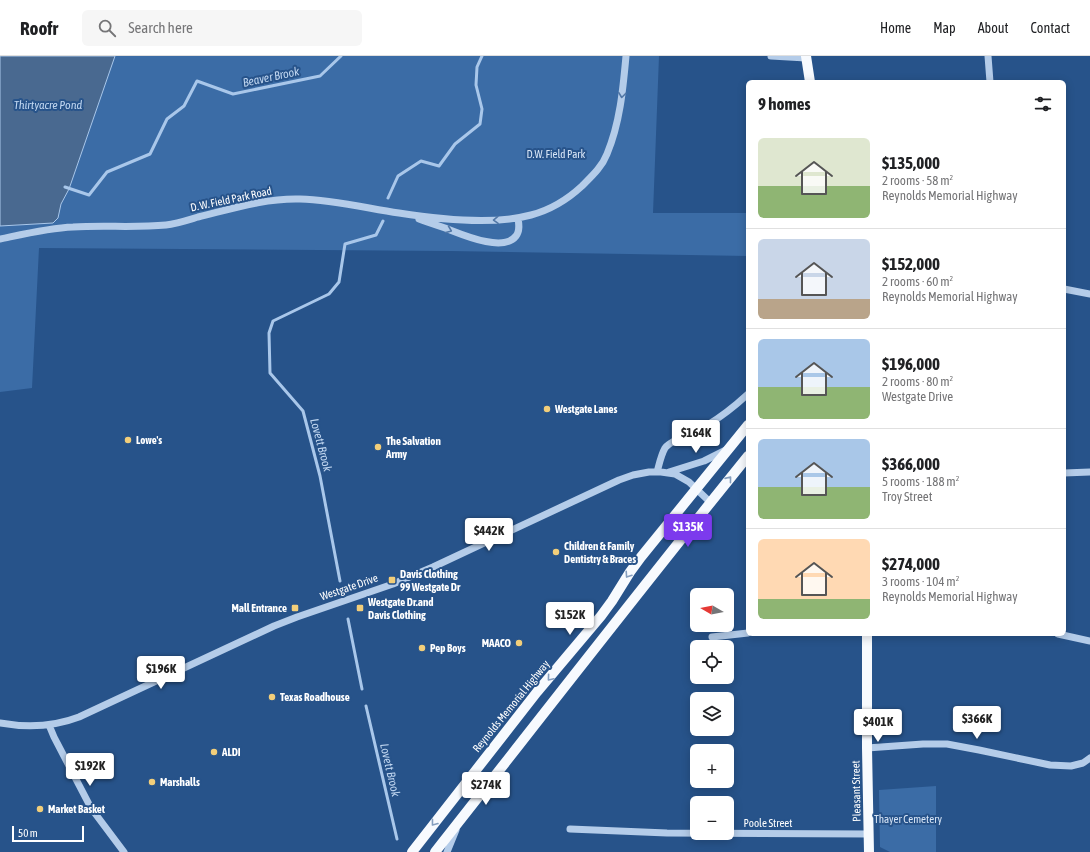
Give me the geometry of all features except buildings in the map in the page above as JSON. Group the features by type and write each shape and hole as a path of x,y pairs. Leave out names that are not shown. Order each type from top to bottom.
{"main road":[{"path":"806,57 810,80"},
{"name":"Reynolds Memorial Highway","path":"412,852 537,692 601,616 633,567 746,428"},
{"path":"435,852 710,502 746,458"},
{"name":"Pleasant Street","path":"867,636 869,852"}],"street":[{"name":"D. W. Field Park Road","path":"0,239 28,233 72,227 167,225 260,203 286,199 324,201 427,217 502,220 530,216 540,213 560,202 576,191 596,172 606,155 614,133 622,99 626,56"},
{"path":"771,56 806,57"},
{"path":"988,56 990,80"},
{"path":"399,213 469,238 496,242 510,241 515,238 519,229 518,218"},
{"path":"1066,289 1090,294"},
{"path":"657,472 667,447 712,422 746,396"},
{"path":"668,472 704,461 730,448"},
{"name":"Westgate Drive","path":"0,723 27,727 49,725 71,720 274,626 393,584 414,575 619,480 641,474 668,472 685,479 710,502"},
{"path":"1066,473 1090,472"},
{"path":"712,637 746,633"},
{"path":"1066,636 1090,641"},
{"path":"49,725 91,808 124,852"},
{"path":"867,748 923,744 948,744 1050,765 1071,766 1083,763 1090,758"},
{"path":"447,852 460,821"},
{"name":"Poole Street","path":"570,829 667,833 869,834"}],"green space":[{"name":"D.W. Field Park","path":"0,56 659,56 653,213 746,213 746,256 450,251 39,248 32,388 0,392"},
{"name":"Thayer Cemetery","path":"936,786 936,852 890,852 880,847 879,790"}],"water":[{"name":"Thirtyacre Pond","path":"0,56 115,56 69,189 61,204 58,218 53,223 0,226"}],"waterway":[{"name":"Beaver Brook","path":"65,187 89,195 107,172 150,154 167,119 184,106 197,81 233,94 320,76 341,56"},
{"name":"Lovett Brook","path":"388,198 398,176 421,161 439,166 455,144 480,124 482,109 476,85 477,67 482,56"},
{"name":"Lovett Brook","path":"340,581 320,476 303,411 270,373 269,333 273,321 329,294 339,282 345,244 376,235 383,221"},
{"name":"Lovett Brook","path":"348,619 362,689"},
{"name":"Lovett Brook","path":"366,706 397,839"}],"place":[{"name":"Westgate Lanes","path":"547,409"},
{"name":"Lowe's","path":"128,440"},
{"name":"The Salvation Army","path":"378,447"},
{"name":"Children & Family Dentistry & Braces","path":"556,552"},
{"name":"Davis Clothing 99 Westgate Dr","path":"392,580"},
{"name":"Mall Entrance","path":"295,608"},
{"name":"Westgate Dr.and Davis Clothing","path":"360,608"},
{"name":"MAACO","path":"519,643"},
{"name":"Pep Boys","path":"422,648"},
{"name":"Texas Roadhouse","path":"272,697"},
{"name":"ALDI","path":"214,752"},
{"name":"Marshalls","path":"152,782"},
{"name":"Market Basket","path":"40,809"}]}
